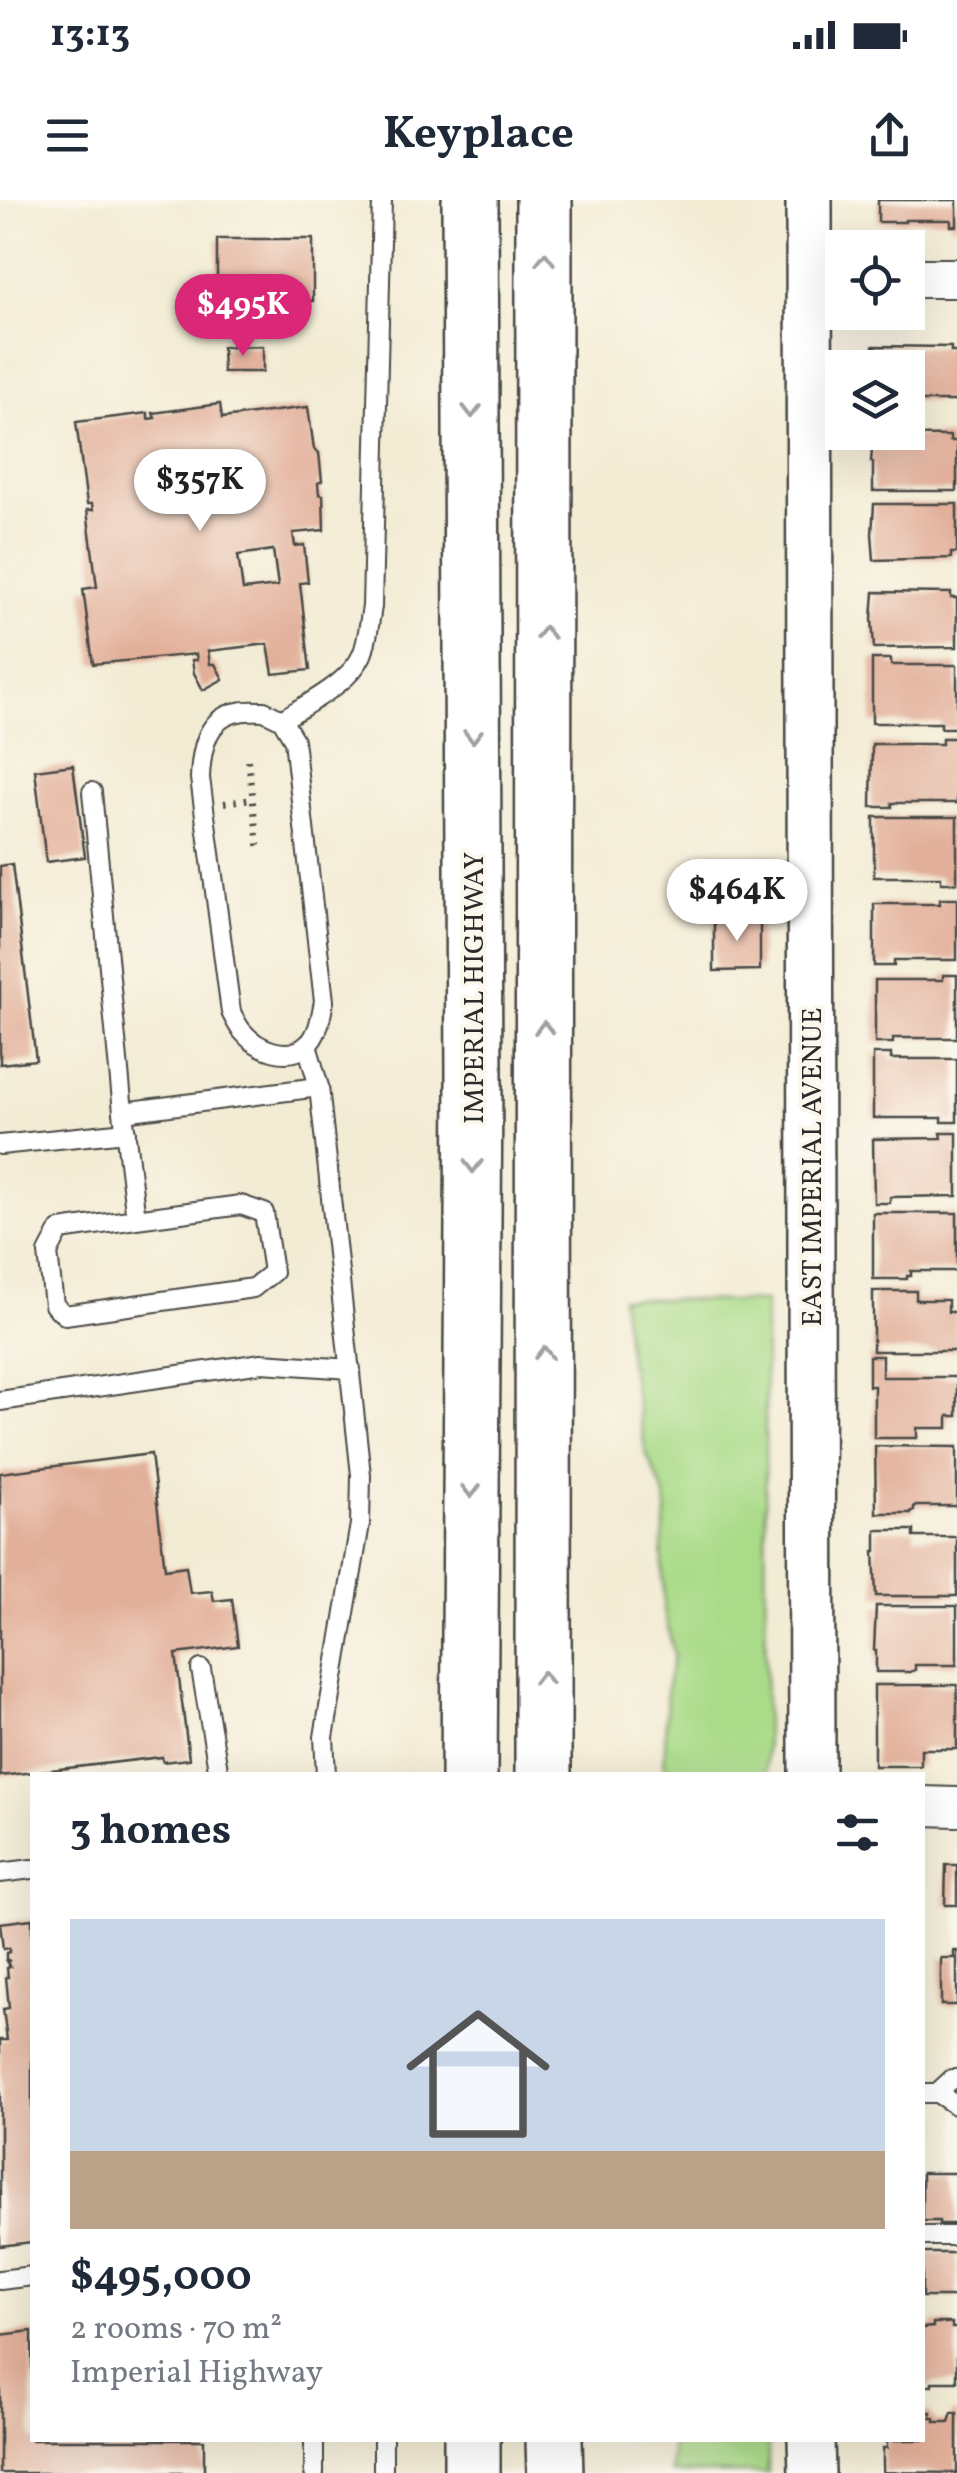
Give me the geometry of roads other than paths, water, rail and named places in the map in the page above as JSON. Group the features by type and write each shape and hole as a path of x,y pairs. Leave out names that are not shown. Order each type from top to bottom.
{"main road":[{"name":"IMPERIAL HIGHWAY","path":"469,1772 474,1082 470,200"},
{"path":"543,1772 544,200"},
{"path":"472,2442 472,2473"},
{"path":"554,2442 554,2473"}],"street":[{"name":"EAST IMPERIAL AVENUE","path":"809,200 825,274"},
{"path":"925,278 957,278"},
{"name":"EAST IMPERIAL AVENUE","path":"812,1772 826,330"},
{"path":"925,1806 957,1807"},
{"path":"812,2442 812,2473"}],"lane":[{"path":"282,720 338,686 362,656 372,607 382,200"},
{"path":"264,711 282,720 294,740 324,1001 319,1025 307,1045 288,1054 266,1050 244,1033 230,1012 200,778 201,750 213,726 234,712 264,711"},
{"path":"92,792 136,1219"},
{"path":"307,1045 319,1087 362,1499 324,1737 326,1772"},
{"path":"123,1112 319,1087"},
{"path":"0,1144 126,1132"},
{"path":"240,1205 264,1213 273,1272 254,1288 65,1314 54,1305 48,1253 60,1230 136,1219 240,1205"},
{"path":"0,1401 262,1362 350,1368"},
{"path":"201,1669 218,1772"},
{"path":"0,1872 30,1869"},
{"path":"930,2093 957,2079"},
{"path":"930,2093 957,2106"},
{"path":"925,2236 957,2236"},
{"path":"0,2280 30,2276"},
{"path":"314,2442 314,2473"},
{"path":"382,2442 383,2473"}]}
